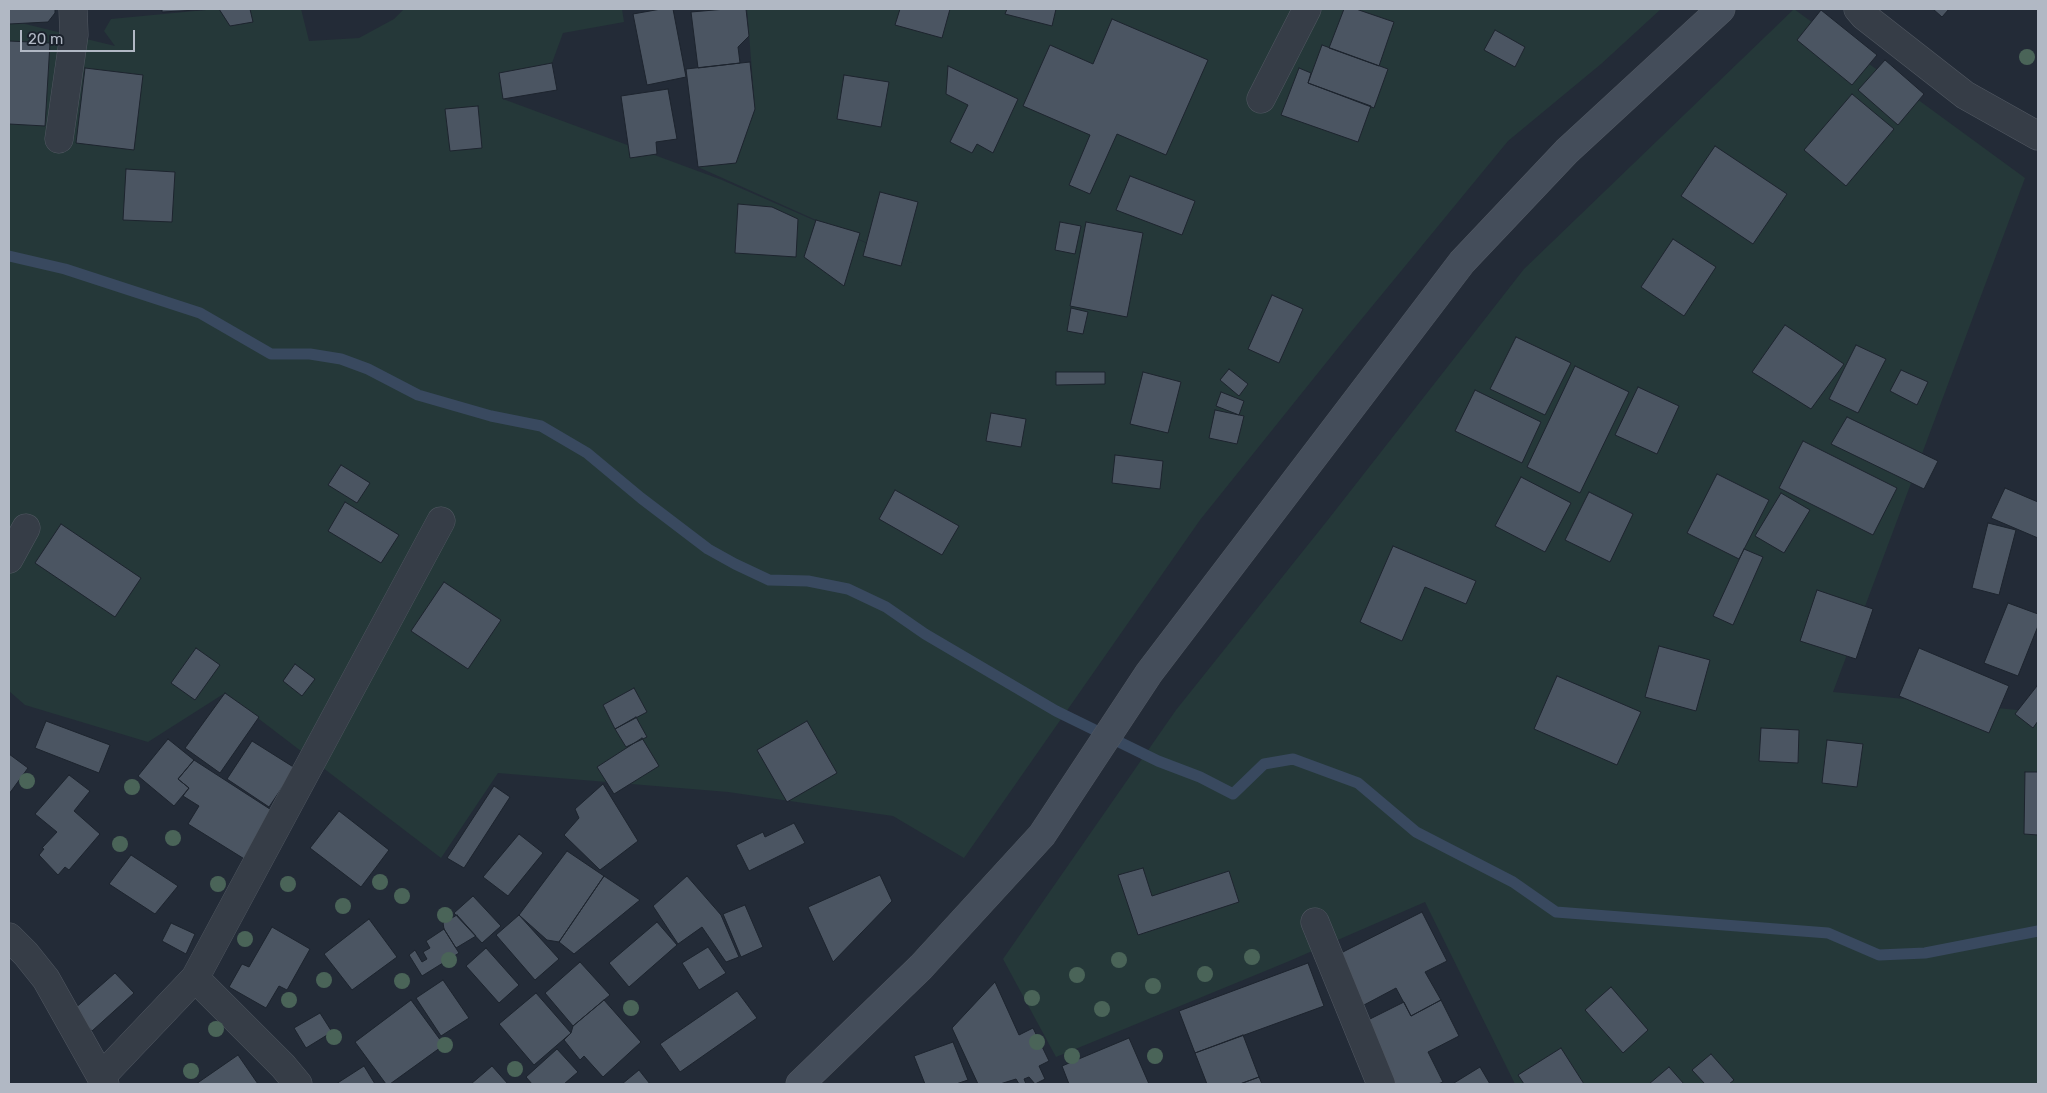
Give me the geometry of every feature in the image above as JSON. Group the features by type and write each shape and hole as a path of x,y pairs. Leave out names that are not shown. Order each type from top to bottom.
{"main road":[{"path":"800,1084 921,967 1042,835 1150,673 1462,262 1567,151 1721,9"}],"street":[{"path":"59,139 74,34 73,9"},
{"path":"1261,99 1307,9"},
{"path":"1858,9 1864,16 1964,96 2038,136"},
{"path":"9,937 26,954 46,979 103,1081 195,978 441,521"},
{"path":"9,559 26,528"},
{"path":"1314,922 1381,1084"},
{"path":"195,978 283,1066 298,1084"}],"shaded area":[{"path":"219,9 230,26 253,22 250,9 301,9 309,41 359,38 394,19 404,9 622,9 624,22 563,33 552,63 499,73 503,99 722,180 914,264 698,167 736,163 755,109 747,9 1661,9 1601,64 1508,141 1346,338 1200,520 964,858 893,816 728,792 498,773 441,858 225,693 148,742 25,705 9,691 9,20 115,46 104,31 111,19"},
{"path":"1794,9 2025,178 1833,692 2038,712 2038,1084 1515,1084 1425,902 1287,962 1056,1057 1003,959 1176,710 1524,269"}],"building":[{"path":"9,9 55,9 55,13 48,22 9,24"},
{"path":"162,9 215,9 162,12"},
{"path":"219,9 250,9 253,22 230,26"},
{"path":"673,9 686,77 647,85 633,14"},
{"path":"746,9 749,36 738,47 740,63 698,68 691,12"},
{"path":"900,9 950,9 942,38 895,25"},
{"path":"1007,9 1056,9 1052,26 1005,14"},
{"path":"1344,9 1356,9 1394,22 1379,66 1329,48"},
{"path":"1933,9 1949,9 1942,17"},
{"path":"1821,10 1877,55 1852,85 1797,40"},
{"path":"1112,19 1208,60 1166,155 1117,134 1090,194 1069,185 1090,135 1023,106 1050,45 1093,64"},
{"path":"1495,30 1525,47 1515,67 1484,50"},
{"path":"9,41 50,43 45,126 9,124"},
{"path":"1322,45 1388,69 1374,108 1308,83"},
{"path":"1885,60 1924,94 1898,125 1858,90"},
{"path":"750,62 755,109 736,163 698,167 686,69"},
{"path":"552,63 557,90 503,99 499,73"},
{"path":"948,66 1018,99 993,153 977,144 972,153 950,142 968,105 946,94"},
{"path":"85,68 143,75 134,150 76,143"},
{"path":"1299,68 1311,73 1308,83 1371,106 1358,142 1281,115"},
{"path":"844,75 889,82 881,127 837,119"},
{"path":"668,89 677,139 656,142 657,154 630,158 621,96"},
{"path":"1852,94 1894,129 1846,186 1804,150"},
{"path":"478,106 482,148 450,151 445,109"},
{"path":"1715,146 1787,194 1753,244 1681,196"},
{"path":"126,169 175,172 172,222 123,220"},
{"path":"1130,176 1195,201 1182,235 1116,210"},
{"path":"880,192 918,202 901,266 863,256"},
{"path":"738,204 772,207 798,219 796,257 735,253"},
{"path":"816,220 860,233 844,286 804,257"},
{"path":"1060,222 1081,226 1075,254 1055,250"},
{"path":"1086,222 1143,233 1127,317 1070,306"},
{"path":"1673,239 1716,267 1684,316 1641,287"},
{"path":"1272,295 1303,309 1279,363 1248,349"},
{"path":"1071,308 1088,312 1083,334 1067,331"},
{"path":"1785,325 1844,364 1811,409 1752,372"},
{"path":"1516,337 1571,363 1545,415 1490,389"},
{"path":"1856,345 1886,359 1858,413 1829,399"},
{"path":"1575,366 1629,392 1580,493 1527,467"},
{"path":"1229,369 1248,384 1239,396 1220,380"},
{"path":"1901,370 1928,382 1917,405 1890,391"},
{"path":"1056,372 1105,372 1105,384 1056,385"},
{"path":"1143,372 1181,382 1168,433 1130,424"},
{"path":"1638,387 1679,406 1657,454 1615,435"},
{"path":"1475,390 1541,422 1522,463 1455,431"},
{"path":"1221,392 1244,401 1239,415 1216,406"},
{"path":"1215,410 1244,416 1237,444 1209,438"},
{"path":"991,413 1026,419 1021,447 986,441"},
{"path":"1847,417 1938,461 1924,489 1831,444"},
{"path":"1803,441 1897,488 1873,535 1779,488"},
{"path":"1115,455 1163,461 1160,489 1112,483"},
{"path":"341,465 370,483 357,503 328,485"},
{"path":"1717,474 1769,500 1739,559 1687,533"},
{"path":"1521,477 1571,503 1545,552 1495,526"},
{"path":"2005,488 2038,502 2038,538 1991,518"},
{"path":"895,490 959,526 942,555 879,519"},
{"path":"1589,492 1633,514 1610,562 1565,540"},
{"path":"1781,493 1810,510 1784,553 1755,536"},
{"path":"345,502 399,535 381,563 328,531"},
{"path":"1988,523 2016,530 1999,595 1972,588"},
{"path":"61,524 141,578 115,617 35,563"},
{"path":"1393,546 1476,581 1466,604 1425,587 1402,641 1360,622"},
{"path":"1744,549 1763,557 1733,625 1713,616"},
{"path":"444,582 501,620 468,669 411,631"},
{"path":"1817,590 1873,609 1856,659 1800,641"},
{"path":"2008,603 2038,614 2038,626 2018,676 1984,663"},
{"path":"1659,646 1710,660 1696,711 1645,697"},
{"path":"196,648 220,665 195,700 171,683"},
{"path":"1919,648 2009,686 1989,733 1899,696"},
{"path":"295,664 315,679 302,696 283,681"},
{"path":"1557,676 1641,712 1617,765 1534,729"},
{"path":"2037,686 2038,721 2033,728 2015,714"},
{"path":"634,688 647,712 615,729 603,705"},
{"path":"225,693 259,717 220,773 185,748"},
{"path":"636,717 647,737 626,747 615,729"},
{"path":"46,721 110,745 99,773 35,748"},
{"path":"807,721 837,773 787,802 757,750"},
{"path":"1761,728 1799,730 1798,763 1759,761"},
{"path":"642,738 659,766 614,794 597,767"},
{"path":"168,739 194,760 178,779 189,788 174,806 138,776"},
{"path":"1827,740 1863,744 1857,787 1822,783"},
{"path":"252,741 295,768 269,807 227,779"},
{"path":"9,754 28,768 9,794"},
{"path":"194,760 276,813 246,860 188,824 199,806 183,796 189,788 178,779"},
{"path":"2025,772 2038,772 2038,835 2024,834"},
{"path":"69,775 90,791 74,811 100,834 69,870 65,867 58,875 39,855 44,849 42,848 57,832 35,814"},
{"path":"603,784 638,841 600,870 564,835 579,818 575,809"},
{"path":"494,786 510,797 464,868 447,858"},
{"path":"339,811 389,850 361,887 310,848"},
{"path":"794,823 805,843 749,871 736,845 763,832 765,837"},
{"path":"519,834 543,853 508,896 483,877"},
{"path":"567,851 604,876 559,942 547,940 519,915"},
{"path":"131,855 178,886 155,914 109,884"},
{"path":"1143,868 1152,896 1229,871 1239,902 1138,935 1118,875"},
{"path":"880,875 892,901 833,962 808,907"},
{"path":"604,876 640,900 574,954 559,942"},
{"path":"687,876 721,915 739,957 726,962 702,927 678,944 653,906"},
{"path":"473,896 501,926 482,943 454,913"},
{"path":"745,905 763,947 741,957 723,914"},
{"path":"1422,912 1447,961 1425,972 1441,1000 1411,1016 1396,988 1364,1005 1335,956"},
{"path":"457,915 476,936 456,948 444,929 443,923"},
{"path":"519,915 559,959 535,980 496,935"},
{"path":"369,919 397,957 352,990 324,954"},
{"path":"657,922 677,945 629,987 609,963"},
{"path":"171,923 195,934 186,954 162,941"},
{"path":"272,927 310,949 287,990 279,986 266,1008 229,987 242,964 249,967"},
{"path":"444,929 459,953 422,976 409,955 415,950 422,962 427,959 423,952 430,948 426,941"},
{"path":"708,947 726,973 699,990 682,963"},
{"path":"486,948 519,985 499,1003 466,966"},
{"path":"580,962 610,995 573,1026 545,993"},
{"path":"1308,963 1324,1006 1195,1053 1179,1011"},
{"path":"115,973 134,993 92,1031 73,1010"},
{"path":"443,980 469,1018 441,1036 416,998"},
{"path":"995,982 1019,1035 1033,1028 1049,1061 1039,1066 1045,1079 1035,1084 1029,1077 1024,1079 1026,1084 1019,1084 1016,1079 1000,1084 978,1084 952,1028"},
{"path":"1611,987 1648,1030 1623,1053 1585,1010"},
{"path":"737,991 757,1018 680,1072 660,1044"},
{"path":"536,993 571,1033 534,1065 499,1024"},
{"path":"411,1000 444,1045 390,1084 386,1084 355,1042"},
{"path":"604,1000 641,1042 603,1077 584,1056 580,1060 564,1040 571,1033 573,1026"},
{"path":"1441,1000 1459,1036 1428,1052 1443,1082 1438,1084 1391,1084 1360,1024 1404,1002 1411,1016"},
{"path":"320,1013 332,1032 306,1048 294,1028"},
{"path":"1243,1035 1259,1077 1240,1084 1207,1084 1195,1053"},
{"path":"1129,1038 1149,1084 1069,1084 1062,1066"},
{"path":"953,1042 968,1080 956,1084 925,1084 914,1056"},
{"path":"1561,1048 1584,1084 1524,1084 1518,1075"},
{"path":"557,1049 578,1072 564,1084 532,1084 526,1077"},
{"path":"1711,1054 1734,1080 1729,1084 1705,1084 1692,1070"},
{"path":"238,1055 258,1084 196,1084"},
{"path":"364,1066 375,1084 336,1084"},
{"path":"492,1066 508,1084 471,1084"},
{"path":"1480,1067 1490,1084 1454,1083"},
{"path":"1669,1067 1684,1084 1649,1084"},
{"path":"639,1070 650,1084 622,1084"},
{"path":"1259,1077 1262,1084 1240,1084"}],"waterway":[{"path":"9,256 65,269 200,313 271,354 310,354 341,359 368,369 418,395 491,416 541,426 587,453 641,498 708,549 735,564 769,580 808,581 848,589 886,607 925,634 1056,711 1158,761 1200,777 1233,794 1264,764 1293,759 1358,783 1416,832 1513,882 1556,912 1828,933 1879,955 1925,953 2038,931"}]}
